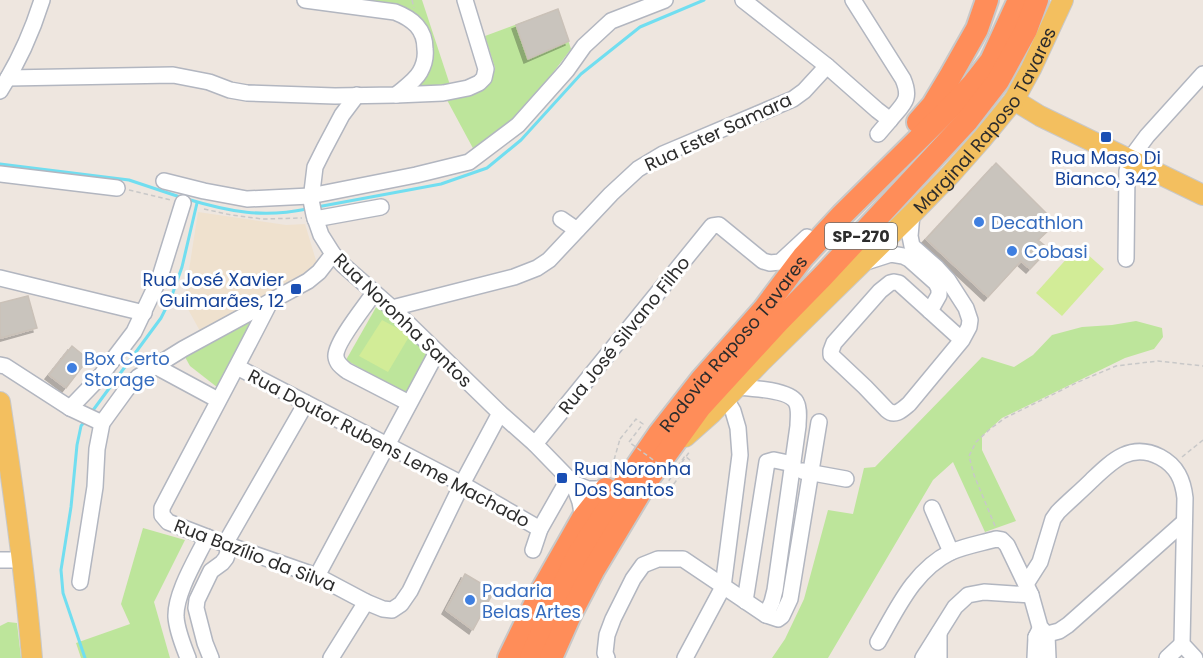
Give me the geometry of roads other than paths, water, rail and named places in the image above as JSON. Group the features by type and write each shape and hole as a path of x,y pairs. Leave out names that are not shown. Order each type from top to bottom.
{"highway":[{"path":"894,165 910,130 933,105 977,29 987,0"},
{"name":"Rodovia Raposo Tavares","path":"531,658 578,555 659,434 702,379 764,309 803,257 952,106 991,61 1019,0"},
{"name":"Rodovia Raposo Tavares","path":"551,658 594,569 648,479 700,407 967,121 998,81 1026,30 1037,0"},
{"path":"509,658 541,592 583,518 605,489 659,434"}],"main road":[{"name":"Marginal Raposo Tavares","path":"663,458 912,214 966,157 1014,100 1063,0"},
{"path":"1014,100 1040,116 1203,195"},
{"path":"0,402 22,560 32,658"}],"street":[{"path":"4,85 22,54 42,0"},
{"path":"305,0 395,12 405,16 422,31 426,58 420,72 396,95"},
{"path":"4,85 173,75 248,93 335,96 443,93 479,84 484,78 486,69 465,0"},
{"path":"312,207 469,162 518,125 567,70 584,46 611,21 665,0"},
{"path":"853,0 907,89 904,104 878,134"},
{"path":"752,3 890,120"},
{"name":"Rua Ester Samara","path":"392,308 514,277 537,268 549,260 611,194 638,169 663,154 793,99 804,91 827,66"},
{"path":"1126,259 1127,171 1130,159 1147,136 1203,74"},
{"path":"312,207 315,167 342,115 357,95"},
{"path":"0,174 117,188"},
{"path":"164,181 247,199 312,207 381,207"},
{"name":"Rua José Silvano Filho","path":"535,444 712,226 719,225 763,261 780,262 846,199 874,183"},
{"path":"80,582 95,487 96,449 88,417 99,378 134,332 160,277 183,203"},
{"name":"Rua Noronha Santos","path":"312,207 321,235 343,265 392,308 571,481 580,502 583,518"},
{"path":"912,214 910,236 912,246 948,280 966,308 970,320 962,340 909,404 894,414 887,410 831,355 834,343 880,291 894,282 899,283 962,340"},
{"path":"561,219 577,230"},
{"path":"88,417 155,366 308,281 319,272 333,254"},
{"path":"861,264 891,254 909,259 936,283 939,289 939,296 930,311"},
{"path":"0,278 144,313"},
{"path":"374,293 339,342 335,354 339,364 347,371 409,403"},
{"path":"155,366 218,400 270,302"},
{"path":"317,576 437,352"},
{"path":"0,365 88,417"},
{"name":"Rua Doutor Rubens Leme Machado","path":"237,367 462,484 540,529"},
{"path":"685,658 723,587 740,455 731,393 786,394 795,399 798,407 798,426 775,590 766,615"},
{"name":"Rua Bazílio da Silva","path":"218,400 167,497 162,508 162,515 168,522 317,576 366,602 392,610 401,604 410,591 462,484 500,413"},
{"path":"211,658 196,608 197,600 211,571 226,558 227,545 306,403"},
{"path":"607,658 605,653 607,635 633,579 643,565 658,559 683,559 766,615 778,619 782,616 790,599 819,422"},
{"path":"1028,589 1040,562 1053,519 1058,512 1114,459 1128,453 1144,452 1155,455 1172,465 1183,483 1185,498 1182,644 1195,658"},
{"path":"745,602 767,462 774,460 812,473 846,479"},
{"path":"533,550 540,529 571,481 588,489 605,489"},
{"path":"932,508 951,552"},
{"path":"1041,633 1059,631 1068,625 1184,522"},
{"path":"188,658 176,616 178,601 207,537"},
{"path":"878,642 912,584 930,566 951,552 994,540 1002,540 1007,545 1028,589 1048,658"},
{"path":"0,560 22,560"},
{"path":"923,658 956,607 968,595 1028,589"},
{"path":"331,658 366,602"},
{"path":"939,633 939,658"},
{"path":"1035,658 1041,633"},
{"path":"1167,658 1182,644"}],"waterway":[{"path":"317,207 441,184 487,168 521,140 581,74 640,27 704,0"},
{"path":"0,164 129,180 180,197"},
{"path":"187,199 247,212 276,213 307,209"},
{"path":"91,413 161,318 182,267 197,203"},
{"path":"85,421 81,426 77,445 71,507 61,570 63,593 85,658"}],"place":[{"name":"Rua Maso Di Bianco, 342","path":"1106,137"},
{"name":"Decathlon","path":"979,222"},
{"name":"Cobasi","path":"1012,251"},
{"name":"Rua José Xavier Guimarães, 12","path":"296,289"},
{"name":"Box Certo Storage","path":"72,368"},
{"name":"Rua Noronha Dos Santos","path":"562,478"},
{"name":"Padaria Belas Artes","path":"470,600"}]}
